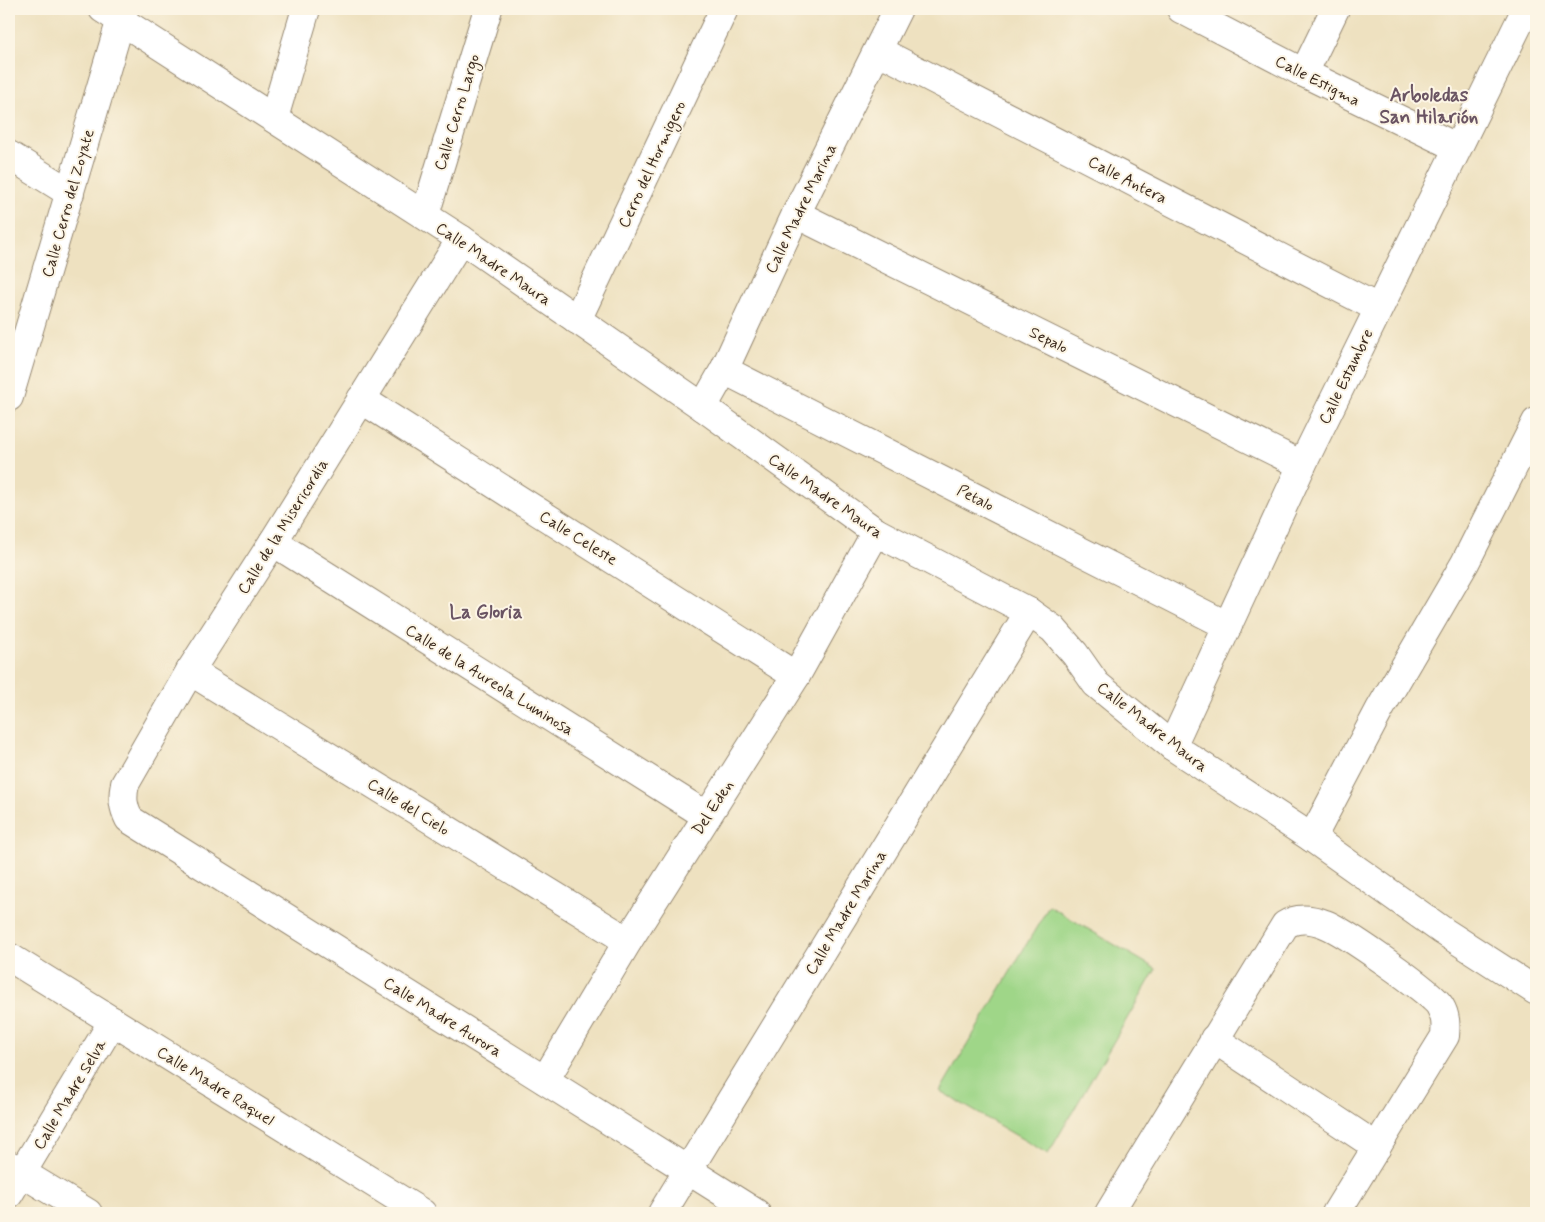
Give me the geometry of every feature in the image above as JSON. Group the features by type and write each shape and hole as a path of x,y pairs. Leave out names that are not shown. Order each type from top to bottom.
{"street":[{"path":"274,118 306,9"},
{"name":"Calle Cerro Largo","path":"425,216 488,9"},
{"name":"Cerro del Hormigero","path":"578,320 724,9"},
{"name":"Calle Madre Marina","path":"703,407 724,370 796,214 879,51 898,9"},
{"name":"Calle Estigma","path":"1182,9 1304,74 1456,147"},
{"path":"1304,74 1335,9"},
{"name":"Calle Estambre","path":"1172,746 1302,465 1456,147 1526,9"},
{"name":"Calle Madre Maura","path":"116,12 274,118 461,239 703,407 876,532 1029,612 1053,629 1075,654 1096,684 1172,746 1312,838 1443,931 1536,990"},
{"name":"Calle Cerro del Zoyate","path":"9,397 15,355 70,193 116,12"},
{"name":"Calle Antera","path":"879,51 1378,308"},
{"path":"9,155 70,193"},
{"name":"Sepalo","path":"796,214 1302,465"},
{"name":"Calle de la Misericordia","path":"129,819 122,803 125,784 190,671 273,542 461,239"},
{"name":"Petalo","path":"724,370 1228,626"},
{"name":"Calle Celeste","path":"361,399 796,676"},
{"path":"1312,838 1380,709 1465,563 1536,422"},
{"name":"Del Eden","path":"545,1080 628,941 796,676 876,532"},
{"name":"Calle de la Aureola Luminosa","path":"273,542 706,816"},
{"name":"Calle Madre Marina","path":"662,1213 1029,612"},
{"name":"Calle del Cielo","path":"190,671 628,941"},
{"name":"Calle Madre Aurora","path":"129,819 756,1213"},
{"path":"1109,1213 1285,925 1302,919 1326,924 1339,931 1430,996 1440,1006 1446,1023 1445,1036 1336,1213"},
{"name":"Calle Madre Raquel","path":"9,957 422,1213"},
{"name":"Calle Madre Selva","path":"13,1177 113,1021"},
{"path":"1214,1039 1377,1147"},
{"path":"13,1177 88,1213"}],"green space":[{"path":"1049,906 1156,969 1048,1154 940,1091"}],"district":[{"name":"Arboledas San Hilarión","path":"1429,105"},
{"name":"La Gloria","path":"486,611"}]}
